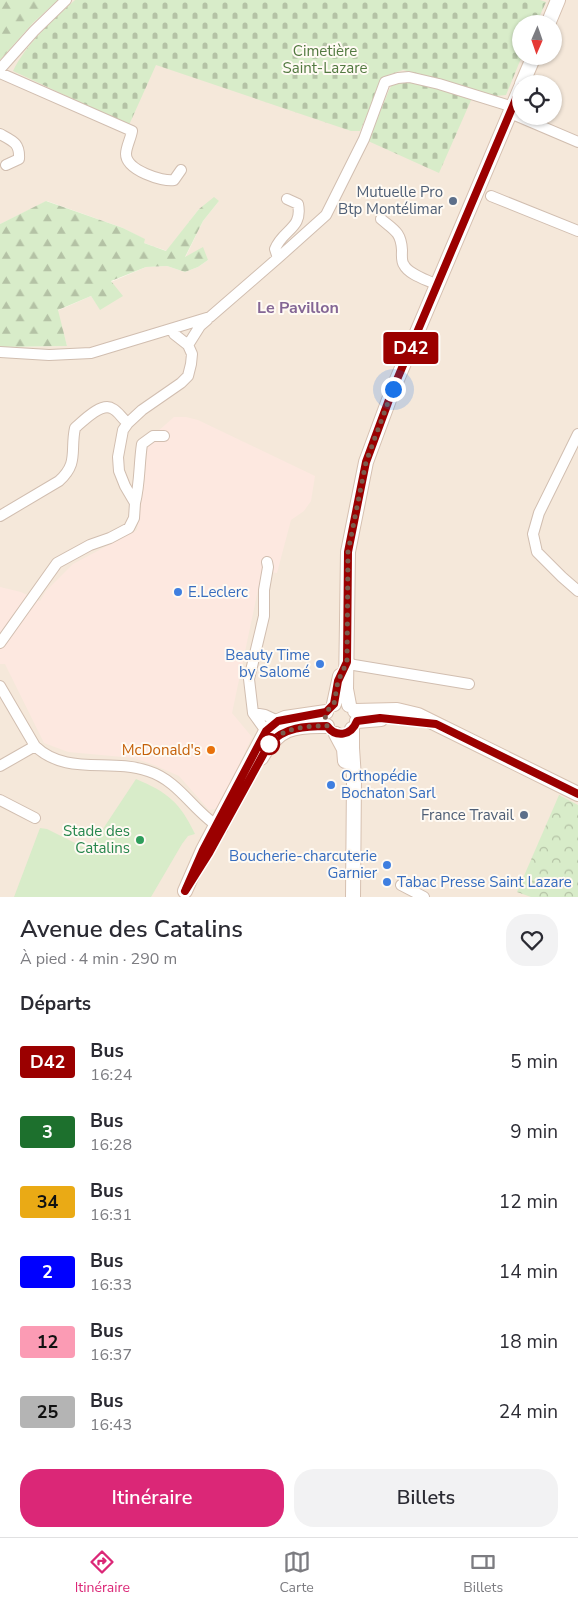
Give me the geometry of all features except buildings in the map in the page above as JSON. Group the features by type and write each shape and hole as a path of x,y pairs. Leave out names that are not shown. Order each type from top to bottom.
{"main road":[{"path":"552,15 558,0"},
{"path":"353,897 353,717 346,689 348,552 366,462 393,389 437,285 484,193 512,110"},
{"path":"345,897 346,779 344,749 331,719 338,681 347,662"},
{"path":"219,828 266,731 273,733 280,726 310,726 331,719 339,703 353,717 436,724 578,794"},
{"path":"331,719 347,733 353,717"},
{"path":"183,894 219,828 280,726"}],"street":[{"path":"0,69 34,31 66,0"},
{"path":"0,73 132,131 126,154 129,164 139,171 167,181 174,180 181,170"},
{"path":"188,345 200,326 326,214 364,139 385,82 409,77 439,84 512,110"},
{"path":"543,125 578,142"},
{"path":"0,134 15,142 20,150 19,159 6,165"},
{"path":"484,193 578,231"},
{"path":"278,258 275,248 279,239 293,229 300,215 298,204 287,199"},
{"path":"381,219 398,233 401,238 404,267 437,285"},
{"path":"0,352 49,355 91,353 210,317"},
{"path":"135,503 119,471 118,458 123,430 142,410 188,376 192,354 188,345 174,334 172,329"},
{"path":"0,516 66,475 73,459 75,428 87,417 97,410 108,406 128,423"},
{"path":"578,434 539,513 533,534 537,552 578,591"},
{"path":"0,643 58,562 90,544 110,538 129,528 134,518 142,444 153,436 164,436"},
{"path":"266,731 253,713 250,672 264,616 267,562"},
{"path":"347,662 354,665 469,684"},
{"path":"0,686 35,746 51,758 67,763 122,766 159,774 181,791 208,821 219,828"},
{"path":"253,713 265,715 280,726"},
{"path":"0,766 35,746"},
{"path":"0,800 34,818"},
{"path":"402,885 424,897"}],"shaded area":[{"path":"58,0 578,0 578,897 0,897 0,347 67,346 57,311 91,296 100,309 111,282 146,267 167,266 185,272 198,267 208,260 185,258 203,221 219,201 199,209 167,251 144,243 144,239 123,228 47,201 0,224 0,60 33,23"},
{"path":"174,417 198,420 315,476 311,501 304,511 291,520 277,573 262,571 232,713 252,737 219,808 209,810 179,776 154,765 134,758 68,752 44,743 5,664 0,664 0,587 21,592 40,601 46,591 73,564 137,530 148,440"}],"green space":[{"path":"0,0 58,0 33,23 0,60"},
{"name":"Cimetière Saint-Lazare","path":"75,0 540,0 546,2 540,15 512,15 512,65 518,65 514,75 512,75 512,80 506,95 496,96 403,70 388,75 381,82 360,131 351,131 156,65 129,125 13,71 25,51 49,24"},
{"path":"411,81 472,98 439,173 368,141 393,83"},
{"path":"214,197 219,201 203,221 185,257 203,247 208,260 198,267 185,272 167,266 146,267 111,281 123,296 100,310 91,296 58,310 67,346 0,347 0,224 46,201 123,228 145,239 144,243 166,251 199,209"},
{"name":"Stade des Catalins","path":"136,779 172,799 184,814 195,834 188,836 182,844 151,897 14,897 40,828 47,829 89,850"},
{"path":"559,795 578,805 578,897 531,897 517,892"}],"bus line":[{"name":"D42","path":"512,108 393,389 366,462 348,552 347,662 338,681 334,704 326,712 285,718 266,731 203,850 185,891 209,853 269,744 282,732 319,725 327,726 336,734 342,734 352,730 357,721 380,718 436,724 578,794"}],"place":[{"name":"Mutuelle Pro Btp Montélimar","path":"453,201"},
{"name":"E.Leclerc","path":"178,592"},
{"name":"Beauty Time by Salomé","path":"320,664"},
{"name":"McDonald's","path":"211,750"},
{"name":"Orthopédie Bochaton Sarl","path":"331,785"},
{"name":"France Travail","path":"524,815"},
{"name":"Stade des Catalins","path":"140,840"},
{"name":"Boucherie-charcuterie Garnier","path":"387,865"},
{"name":"Tabac Presse Saint Lazare","path":"387,882"}],"district":[{"name":"Le Pavillon","path":"298,307"}],"route":[{"path":"269,744 282,732 310,726 327,726 325,720 326,712 334,704 338,681 347,662 348,552 366,462 393,389"}]}
